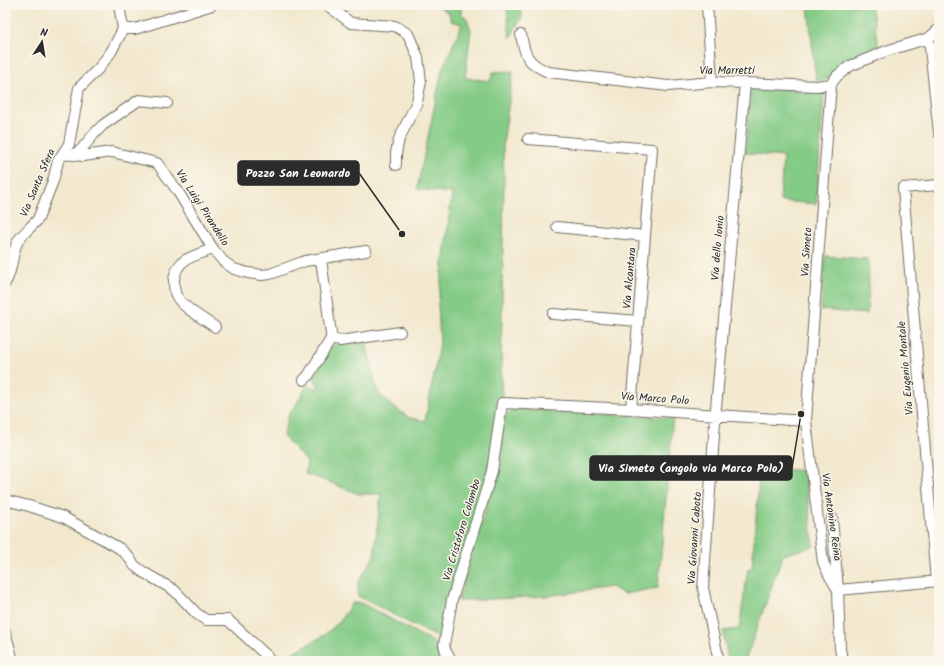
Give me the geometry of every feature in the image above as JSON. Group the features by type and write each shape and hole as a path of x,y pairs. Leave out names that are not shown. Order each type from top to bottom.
{"street":[{"path":"119,5 123,30 135,29 212,5"},
{"path":"327,5 352,23 395,26 408,34 418,57 420,82 417,102 399,139 396,153 396,165"},
{"path":"707,5 712,82"},
{"path":"831,84 837,76 850,66 886,51 929,38 939,29"},
{"name":"Via Santa Sfera","path":"5,282 9,276 9,258 22,235 38,219 53,181 58,161 68,154 79,88 99,68 111,52 123,30"},
{"name":"Via Marretti","path":"521,36 524,51 530,60 538,68 548,72 668,86 712,82 745,82 817,86 831,84"},
{"path":"929,38 939,133"},
{"name":"Via dello Ionio","path":"716,415 745,82"},
{"name":"Via Simeto","path":"806,421 831,84"},
{"path":"68,154 81,150 94,134 104,125 139,100 167,103"},
{"name":"Via Alcantara","path":"528,139 652,149 631,409"},
{"name":"Via Luigi Pirandello","path":"68,154 83,156 112,152 157,163 177,190 213,249 223,261 234,269 262,275 270,274 305,261 366,251"},
{"name":"Via Eugenio Montale","path":"937,581 903,188 939,185"},
{"path":"557,227 645,236"},
{"path":"213,249 185,260 179,265 174,278 174,289 176,296 182,303 214,326"},
{"path":"304,380 308,376 330,339 331,334 321,258"},
{"path":"553,314 638,321"},
{"path":"330,339 340,341 400,332"},
{"name":"Via Marco Polo","path":"502,403 631,409 806,421"},
{"name":"Via Cristoforo Colombo","path":"452,661 446,652 444,645 452,600 492,471 502,403"},
{"name":"Via Giovanni Caboto","path":"716,415 703,588 719,661"},
{"name":"Via Antonino Reina","path":"806,421 823,562 838,590 840,648 842,661"},
{"path":"5,500 63,517 119,548 143,572 174,590 197,614 206,620 228,620 267,656 270,661"},
{"path":"832,518 838,590 937,581"},
{"path":"5,632 7,646 13,661"}],"green space":[{"path":"437,5 461,5 461,14 466,17 471,30 465,78 490,81 493,72 513,71 503,145 502,397 499,397 488,473 449,597 440,639 358,596 358,583 374,556 381,494 359,494 305,474 307,462 283,436 289,414 296,405 307,385 317,389 319,385 316,383 314,375 331,347 336,344 366,342 377,391 392,406 410,418 425,421 440,343 438,304 452,193 417,189 442,70 462,24 451,21 449,13"},
{"path":"506,5 520,5 522,17 510,38 507,9"},
{"path":"808,5 871,5 879,50 841,68 825,80 816,80"},
{"path":"751,87 824,92 816,204 780,201 783,157 745,153"},
{"path":"825,256 868,259 869,286 867,314 821,310"},
{"path":"516,409 673,418 658,588 624,594 611,587 547,596 458,601 498,466 503,424 506,415 511,410"},
{"path":"760,466 803,471 805,476 814,546 783,555 745,661 728,661 723,631 739,629 748,569 752,568"},
{"path":"352,603 361,603 439,645 441,653 447,661 278,661 323,636 339,622"}],"place":[{"name":"Pozzo San Leonardo","path":"402,234"},
{"name":"Via Simeto (angolo via Marco Polo)","path":"801,414"}]}
